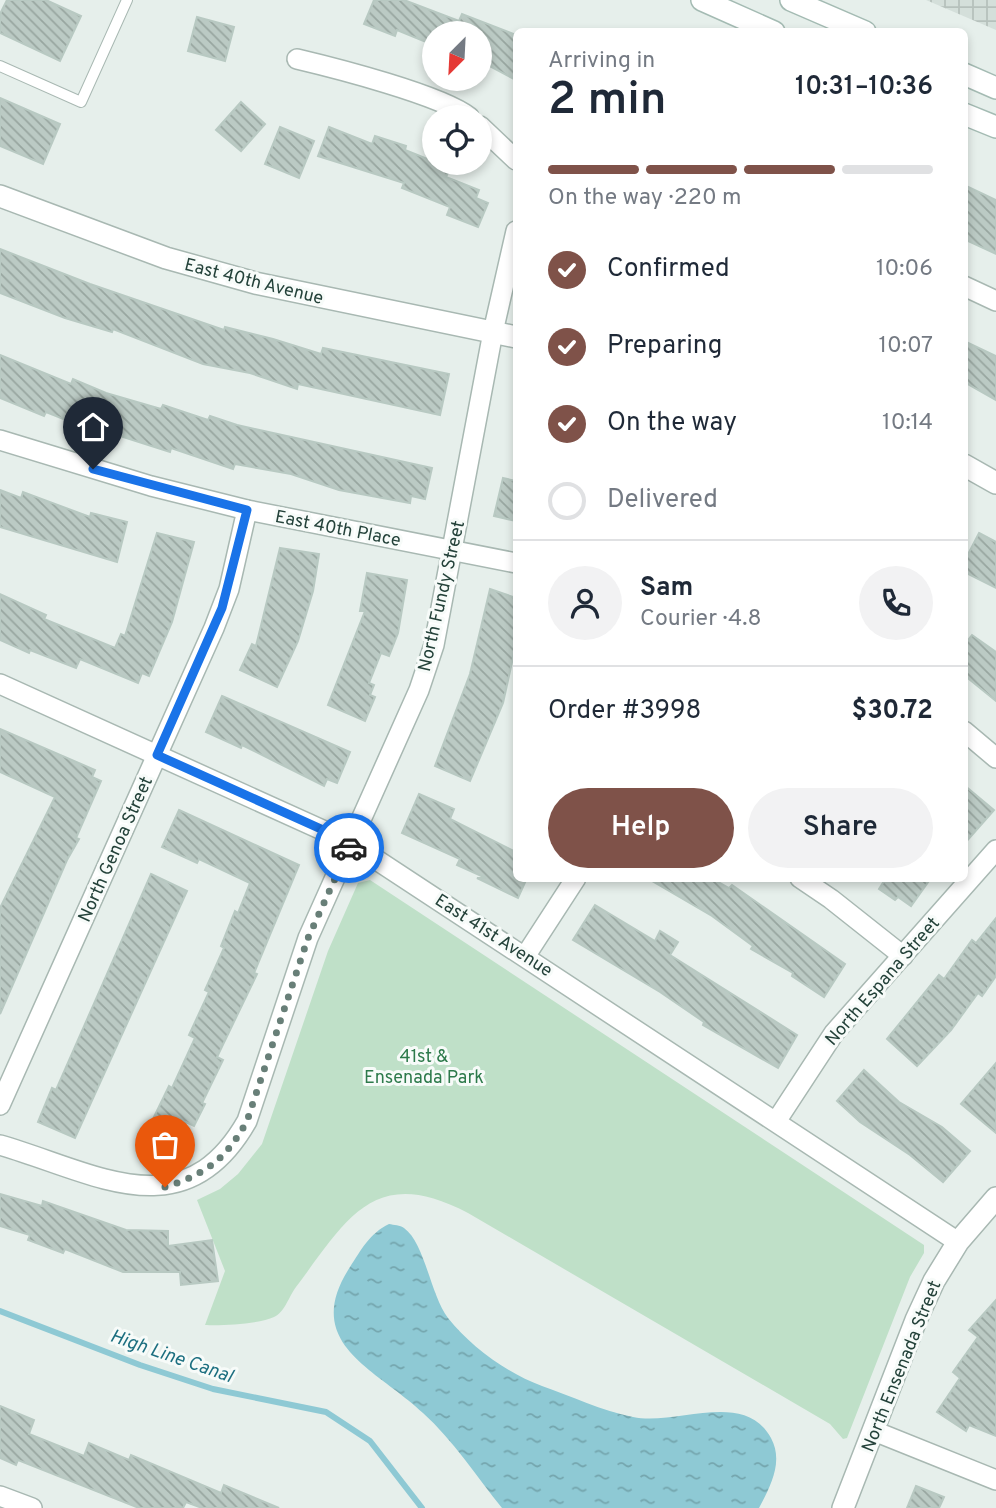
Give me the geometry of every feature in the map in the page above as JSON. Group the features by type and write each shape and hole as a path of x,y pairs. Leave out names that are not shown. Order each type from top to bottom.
{"street":[{"path":"702,0 765,28"},
{"path":"791,0 855,28"},
{"path":"297,59 445,105"},
{"path":"968,76 996,88"},
{"path":"968,116 996,127"},
{"path":"492,137 513,157"},
{"name":"East 40th Avenue","path":"0,196 115,240 204,269 313,297 513,336"},
{"name":"North Fundy Street","path":"0,1145 131,1186 165,1187 188,1180 212,1166 232,1147 247,1121 308,938 419,690 434,645 454,551 493,332 513,244"},
{"path":"968,288 996,301"},
{"name":"East 40th Place","path":"0,440 104,472 247,510 513,563"},
{"path":"968,469 996,483"},
{"name":"North Genoa Street","path":"0,1105 229,589 247,510"},
{"name":"East 41st Avenue","path":"0,684 352,843 958,1241"},
{"path":"968,735 996,758"},
{"name":"North Espana Street","path":"777,1120 834,1033 996,850"},
{"path":"526,955 573,882"},
{"path":"806,882 903,957"},
{"name":"North Ensenada Street","path":"843,1508 916,1320 958,1241 996,1198"},
{"path":"874,1432 996,1480"},
{"path":"0,1496 32,1508"}],"lane":[{"path":"0,66 81,102 127,0"}],"shaded area":[{"path":"926,0 996,0 996,30"}],"green space":[{"name":"41st & Ensenada Park","path":"370,880 924,1245 924,1253 910,1277 847,1438 843,1439 830,1424 468,1213 436,1199 409,1194 386,1197 366,1206 348,1220 314,1262 278,1315 250,1323 205,1325 225,1271 197,1200 220,1189 238,1174 262,1144 328,951 358,883"}],"water":[{"path":"389,1224 402,1227 411,1235 436,1296 457,1329 479,1349 516,1374 587,1403 633,1417 727,1412 744,1415 759,1423 775,1447 776,1465 759,1508 502,1508 434,1424 405,1397 367,1368 350,1352 339,1335 334,1316 337,1294 366,1243 376,1232"}],"building":[{"path":"7,0 46,0 81,16 60,61 0,33 0,14"},
{"path":"374,0 404,0 459,21 422,21 422,40 397,30 395,36 364,24"},
{"path":"462,14 480,21 459,21"},
{"path":"197,17 234,27 225,61 188,51"},
{"path":"492,26 513,34 513,78 492,67"},
{"path":"0,98 60,124 43,164 0,146"},
{"path":"241,102 265,124 241,151 216,130"},
{"path":"280,127 314,141 299,178 265,164"},
{"path":"329,127 372,144 375,136 406,146 405,150 422,157 422,175 447,175 446,177 479,190 476,198 488,203 478,227 447,215 450,207 402,188 404,183 318,156"},
{"path":"968,187 996,200 996,254 968,241"},
{"path":"0,249 90,284 224,330 225,327 321,354 323,348 449,374 440,415 298,384 297,389 250,373 203,364 113,329 112,332 65,318 0,293"},
{"path":"968,343 996,356 996,400 968,384"},
{"path":"0,355 71,384 73,379 106,393 161,409 163,405 208,420 210,416 237,425 432,468 425,499 411,496 410,503 339,490 291,474 235,464 233,469 171,448 170,452 92,427 91,430 46,412 44,416 0,398"},
{"path":"503,478 513,480 513,520 494,516"},
{"path":"0,490 21,498 23,492 90,517 91,513 127,522 117,562 0,527"},
{"path":"157,533 194,542 172,622 149,676 142,673 138,683 80,659 76,668 30,650 29,653 0,640 0,594 46,615 44,619 115,648 121,634 125,636"},
{"path":"979,533 996,542 996,588 968,574 968,554"},
{"path":"280,548 319,554 313,591 298,641 277,687 240,670 252,644 256,646"},
{"path":"367,573 407,580 398,633 389,656 381,653 369,683 374,685 370,695 375,697 365,721 328,705 365,611 360,611"},
{"path":"490,589 513,597 513,658 503,703 470,781 435,766 470,674"},
{"path":"972,635 996,652 996,701 968,678 968,640"},
{"path":"222,696 350,752 337,783 327,779 324,786 242,745 241,748 206,732"},
{"path":"0,729 95,770 92,777 101,781 76,838 79,839 67,860 0,1014 0,908 55,797 0,772"},
{"path":"968,788 994,810 968,839"},
{"path":"419,794 454,809 450,819 513,850 513,882 525,882 518,898 477,878 486,878 457,865 460,859 402,833"},
{"path":"179,810 299,865 254,973 257,974 217,1057 223,1060 202,1103 205,1104 194,1126 186,1122 180,1135 152,1121 169,1086 172,1088 195,1038 189,1035 209,992 205,990 224,948 221,946 235,911 238,913 250,883 199,859 197,863 162,847"},
{"path":"151,874 187,891 75,1138 38,1122 52,1088 56,1090"},
{"path":"654,882 718,882 729,888 732,885 845,964 824,997 792,976 793,973 751,949 753,946 712,916"},
{"path":"883,882 928,882 911,906 898,897 895,900 879,889"},
{"path":"595,905 655,941 660,931 678,942 670,955 797,1035 778,1068 703,1025 704,1022 660,992 573,940"},
{"path":"996,918 996,976 982,996 978,993 951,1030 917,1066 887,1039 939,975 944,979 972,940 976,943"},
{"path":"996,1063 996,1133 961,1104"},
{"path":"864,1070 899,1102 942,1127 970,1151 943,1182 910,1155 860,1122 837,1101"},
{"path":"0,1194 42,1206 43,1201 126,1230 168,1231 168,1246 212,1240 218,1281 181,1285 180,1272 123,1272 65,1249 63,1253 28,1240 30,1235 0,1226"},
{"path":"996,1300 996,1436 969,1425 966,1431 937,1412 960,1378 953,1372 978,1337 969,1330"},
{"path":"0,1406 34,1420 29,1434 84,1456 89,1443 129,1460 131,1455 221,1493 224,1485 279,1508 202,1508 186,1502 183,1508 139,1508 18,1460 16,1465 0,1458"},
{"path":"916,1486 944,1497 939,1508 907,1508"}],"waterway":[{"name":"High Line Canal","path":"0,1311 140,1365 213,1389 326,1412 370,1441 422,1508"}],"way so far":[{"path":"165,1187 188,1180 212,1166 232,1147 247,1121 308,938 349,848"}],"route":[{"path":"93,469 247,510 229,589 157,755 352,843 349,848"}]}
